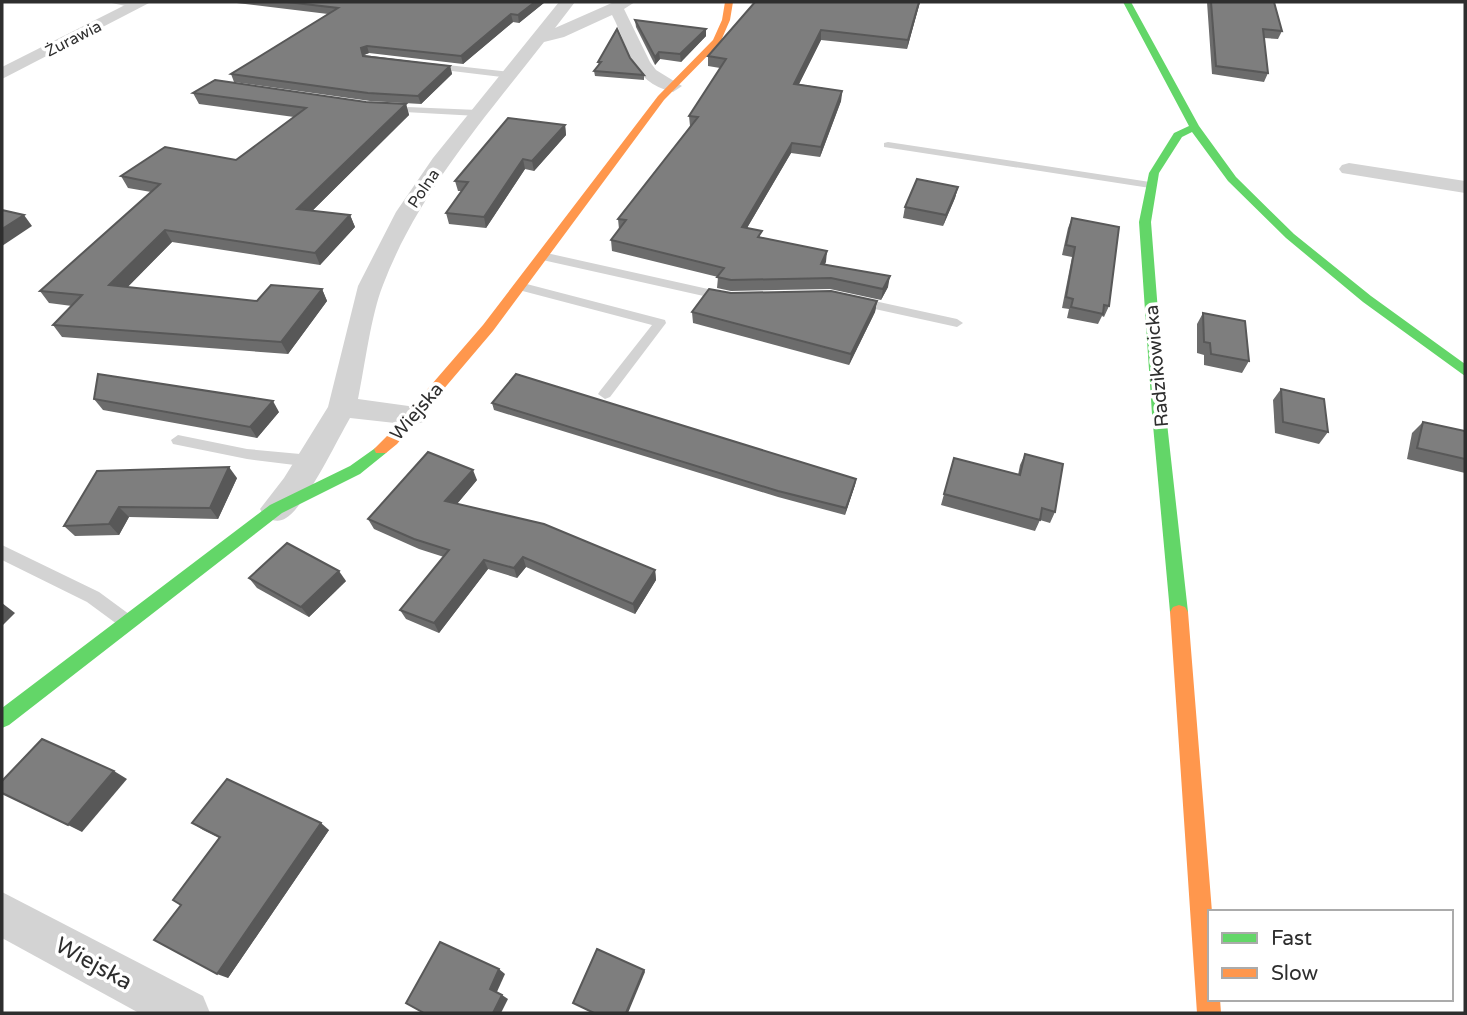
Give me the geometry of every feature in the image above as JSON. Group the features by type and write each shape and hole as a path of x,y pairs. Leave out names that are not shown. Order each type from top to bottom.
{"street":[{"name":"Polna","path":"276,509 295,486 342,407 370,286 407,212 478,113 566,2"},
{"name":"Wiejska","path":"2,719 276,509 355,470 392,440 488,328 673,86 717,41 726,20 729,2"},
{"path":"1127,2 1194,127 1232,179 1290,236 1367,299 1465,371"},
{"name":"Żurawia","path":"2,74 139,4"},
{"path":"538,38 558,33 621,5 645,70 653,79 673,86"},
{"name":"Radzikowicka","path":"1194,127 1178,135 1170,144 1150,185 1145,222 1159,414 1180,622 1208,1000"},
{"path":"1349,169 1465,187"},
{"path":"342,407 413,415"},
{"name":"Wiejska","path":"2,914 186,1013"}],"lane":[{"path":"111,2 139,4"},
{"path":"420,65 510,75"},
{"path":"370,107 478,113"},
{"path":"888,145 1150,185"},
{"path":"542,256 731,298 744,298"},
{"path":"519,286 660,323 606,394"},
{"path":"843,298 957,323"},
{"path":"178,440 247,454 311,461"},
{"path":"2,552 93,597 129,623"}],"building":[{"path":"287,2 535,2 518,15 511,14 461,56 367,46 361,48 363,56 450,66 418,96 368,93 231,74 338,8"},
{"path":"755,2 919,2 908,40 821,30 794,84 842,91 821,147 792,143 742,227 762,231 758,237 827,251 821,264 890,276 883,289 831,278 731,280 717,277 724,268 611,240 626,220 618,219 698,117 689,116 726,59 708,56"},
{"path":"1211,2 1274,2 1282,31 1263,29 1268,73 1216,66"},
{"path":"635,20 706,29 680,54 659,52 655,57"},
{"path":"617,29 630,58 644,75 594,71"},
{"path":"215,80 366,102 406,104 297,209 350,215 315,253 165,230 109,285 257,301 271,285 322,289 281,342 53,325 82,295 40,291 160,184 121,176 165,147 236,160 306,108 193,93"},
{"path":"508,118 565,125 532,161 523,159 484,217 446,213 468,182 455,181"},
{"path":"917,179 958,187 946,215 905,207"},
{"path":"2,210 24,215 2,229"},
{"path":"1072,218 1119,227 1109,306 1104,305 1103,314 1071,307 1073,299 1066,297 1075,247 1066,245"},
{"path":"709,289 731,293 831,291 877,301 851,354 692,312"},
{"path":"1203,313 1245,321 1249,361 1211,354 1210,343 1204,342"},
{"path":"98,374 273,401 250,427 94,399"},
{"path":"516,374 856,479 846,508 778,491 492,403"},
{"path":"1281,389 1324,399 1328,432 1283,422"},
{"path":"1423,422 1465,431 1465,459 1417,448"},
{"path":"428,452 473,470 445,501 544,524 655,570 633,604 523,557 514,568 484,560 434,623 400,610 449,550 414,539 368,519"},
{"path":"1025,454 1063,464 1055,512 1042,508 1040,520 944,494 954,458 1020,475"},
{"path":"229,467 210,508 119,507 109,524 64,526 97,471"},
{"path":"287,543 339,571 301,607 249,578"},
{"path":"42,739 114,771 68,825 2,793 2,781"},
{"path":"227,779 321,823 217,974 154,940 181,905 173,900 220,837 192,823"},
{"path":"440,942 499,969 490,989 502,995 493,1013 421,1013 406,1003"},
{"path":"597,949 644,970 626,1013 594,1013 573,1003"}],"traffic: fast":[{"path":"1127,2 1194,127 1232,179 1290,236 1367,299 1465,371"},
{"path":"1179,612 1159,414 1145,222 1154,173 1178,135 1194,127"},
{"path":"2,719 276,509 355,470 381,449"}],"traffic: slow":[{"path":"381,449 392,440 488,328 661,98 717,41 726,20 729,2"},
{"path":"1179,612 1208,1000"},
{"path":"1208,1001 1209,1013"}]}
